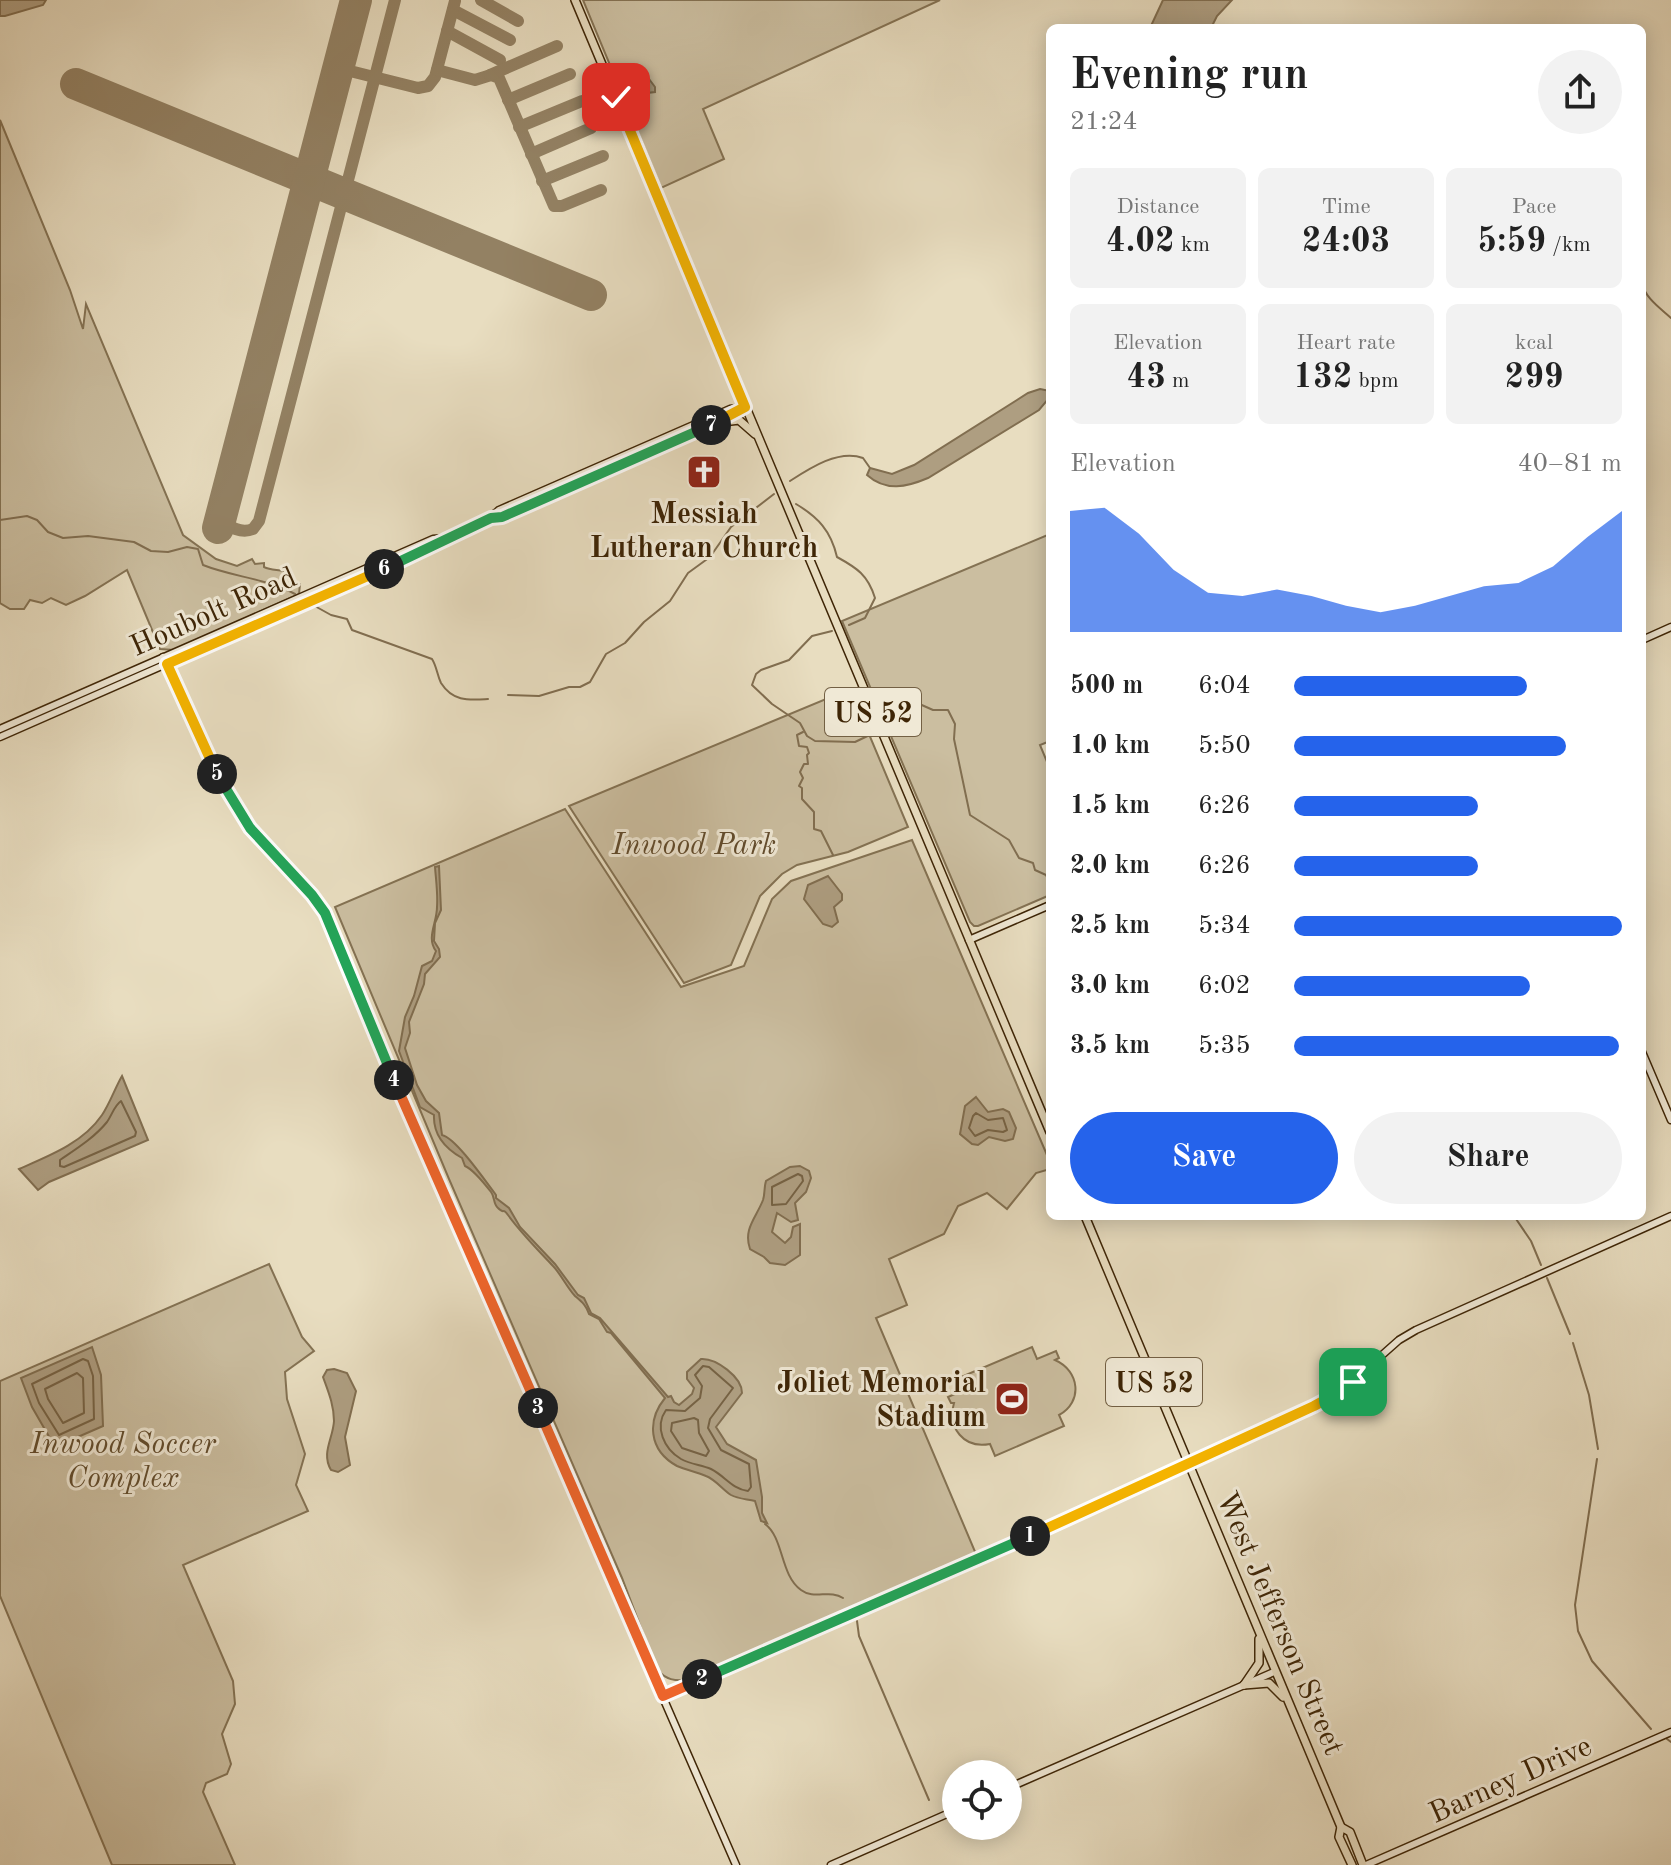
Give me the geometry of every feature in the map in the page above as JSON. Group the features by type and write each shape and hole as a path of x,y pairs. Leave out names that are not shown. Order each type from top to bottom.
{"main road":[{"name":"US 52","path":"575,0 1046,1123"},
{"path":"715,423 739,420 757,436"},
{"name":"West Jefferson Street","path":"1087,1220 1341,1827 1339,1837 1352,1865"},
{"path":"1244,1685 1259,1663 1258,1633"},
{"path":"1244,1685 1269,1683 1287,1700"},
{"name":"West Jefferson Street","path":"1341,1827 1350,1832 1364,1865"}],"street":[{"name":"Houbolt Road","path":"0,729 435,546 445,538 491,518 502,517 745,407"},
{"name":"Houbolt Road","path":"491,518 499,510 523,499 730,409 745,407"},
{"path":"1646,638 1671,627"},
{"name":"Houbolt Road","path":"0,737 165,661"},
{"path":"165,661 237,810 312,895 329,922 402,1099 736,1865"},
{"path":"969,940 1046,907"},
{"path":"1646,1061 1671,1120"},
{"path":"663,1696 1144,1486 1326,1400 1346,1387 1399,1340 1434,1320 1671,1216"},
{"path":"1022,1782 1274,1672"},
{"name":"Barney Drive","path":"1364,1865 1671,1732"},
{"path":"831,1865 942,1816"}],"green space":[{"path":"583,0 940,0 703,109 724,159 661,188"},
{"path":"0,120 83,329 86,304 183,535 216,559 237,566 252,559 255,564 264,563 264,567 290,573 292,582 300,584 299,594 174,650 160,649 127,570 66,605 51,598 42,603 30,600 24,609 10,609 0,603"},
{"path":"1046,536 1046,743 1040,745 1046,759 1046,897 978,926 970,922 842,621"},
{"name":"Inwood Park","path":"850,689 908,827 848,852 797,865 782,874 760,896 731,965 684,983 569,806"},
{"path":"565,809 681,987 744,966 772,899 791,881 912,840 1046,1153 1046,1170 1036,1173 1007,1209 987,1193 958,1206 944,1234 889,1259 907,1305 876,1318 976,1554 687,1680 671,1679 657,1670 622,1578 335,907"},
{"name":"Inwood Soccer Complex","path":"269,1264 302,1337 314,1351 285,1372 287,1399 305,1454 296,1485 308,1511 183,1565 233,1681 235,1704 222,1734 231,1764 227,1774 206,1783 203,1792 235,1865 112,1865 0,1596 0,1381"},
{"name":"Joliet Memorial Stadium","path":"1032,1347 1037,1359 1056,1351 1059,1358 1055,1360 1070,1371 1074,1379 1075,1395 1067,1409 1059,1415 1064,1426 995,1456 990,1444 972,1443 960,1435 953,1421 954,1403 948,1397 966,1389 961,1377"}],"water":[{"path":"0,0 46,0 43,5 0,16"},
{"path":"1163,0 1232,0 1213,24 1152,24"},
{"path":"630,74 646,75 655,92 638,94 625,78"},
{"path":"1046,390 1046,402 1039,410 928,478 912,484 889,486 867,475 870,468 892,474 914,465 1028,393"},
{"path":"439,866 441,910 435,923 434,941 440,957 425,974 409,1022 410,1033 405,1048 417,1085 426,1101 439,1113 442,1135 463,1152 496,1198 509,1208 520,1227 555,1264 578,1295 584,1298 591,1313 600,1318 668,1397 671,1396 679,1405 692,1394 694,1388 687,1379 687,1372 701,1359 721,1365 738,1381 742,1393 716,1427 727,1444 756,1460 762,1513 767,1523 761,1521 755,1501 731,1495 710,1478 677,1466 660,1452 653,1425 665,1398 599,1319 589,1314 556,1269 506,1213 496,1206 482,1181 442,1141 434,1115 420,1107 399,1051 405,1017 422,966 432,961 436,951 432,936 437,913 435,867"},
{"path":"828,876 842,894 842,900 834,907 838,922 832,927 823,924 804,899 808,885"},
{"path":"122,1076 148,1140 49,1182 38,1190 19,1169 65,1148 94,1125"},
{"path":"976,1097 988,1112 1003,1109 1009,1112 1016,1128 1013,1139 1005,1141 989,1137 978,1145 960,1134 965,1106"},
{"path":"800,1166 809,1171 811,1178 806,1192 795,1203 798,1220 791,1222 777,1213 772,1232 785,1243 791,1237 793,1227 800,1224 800,1255 785,1265 770,1263 750,1249 749,1229 763,1200 766,1181 790,1167"},
{"path":"92,1347 101,1375 103,1426 55,1447 32,1407 21,1378"},
{"path":"327,1370 347,1373 356,1391 345,1437 350,1465 338,1472 331,1470 327,1458 334,1415 323,1377"}],"waterway":[{"path":"1646,291 1671,318"},
{"path":"790,481 825,461 844,456 863,458 870,468"},
{"path":"508,695 539,696 590,682 606,654 625,643 670,601 688,573 710,557 731,527 774,494"},
{"path":"796,504 822,526 837,557 861,573 869,583 875,598 865,618 849,625"},
{"path":"0,520 27,516 37,520 48,532 63,538 88,536 134,542 151,551 168,552 187,547 198,549 203,565 272,584 295,594"},
{"path":"313,605 347,619 352,630 432,659 441,683 456,697 488,699"},
{"path":"832,631 812,636 789,660 761,670 752,685 772,704 800,723 807,736 815,741 855,742 876,732"},
{"path":"891,726 897,724 901,703 904,700 913,702"},
{"path":"915,702 933,710 948,710 955,724 954,739 970,815 1009,840 1019,858 1033,863 1035,870 1046,875"},
{"path":"803,732 797,735 799,746 807,747 809,753 808,764 804,764 800,772 803,778 799,786 802,788 802,799 814,812 814,829 821,831 833,855"},
{"path":"1517,1220 1531,1241 1541,1265"},
{"path":"1547,1278 1570,1334"},
{"path":"1573,1343 1589,1395 1598,1449"},
{"path":"1597,1459 1575,1605 1578,1631 1592,1661 1651,1729"},
{"path":"765,1524 776,1538 789,1575 801,1590 843,1598"},
{"path":"857,1621 859,1636 929,1800"},
{"path":"1667,1739 1671,1742"}],"taxiway":[{"path":"220,520 244,531 253,529 259,521 395,0"},
{"path":"481,0 518,21"},
{"path":"338,68 418,88 428,86 435,77 455,1"},
{"path":"453,10 510,40"},
{"path":"447,31 500,60"},
{"path":"490,75 557,46"},
{"path":"437,70 475,80 491,75 499,78 554,206 562,206 601,190"},
{"path":"508,100 570,74"},
{"path":"519,127 582,101"},
{"path":"531,154 591,128"},
{"path":"542,181 603,156"}],"runway":[{"path":"218,528 356,0"},
{"path":"76,84 591,295"}],"place":[{"name":"Messiah Lutheran Church","path":"704,472"},
{"name":"Joliet Memorial Stadium","path":"1012,1399"}],"route":[{"path":"616,97 745,407 671,443 502,517 491,518 445,538 435,546 167,664 213,766 237,810 325,913 402,1099 663,1696 1155,1480 1326,1400 1353,1382"}]}
